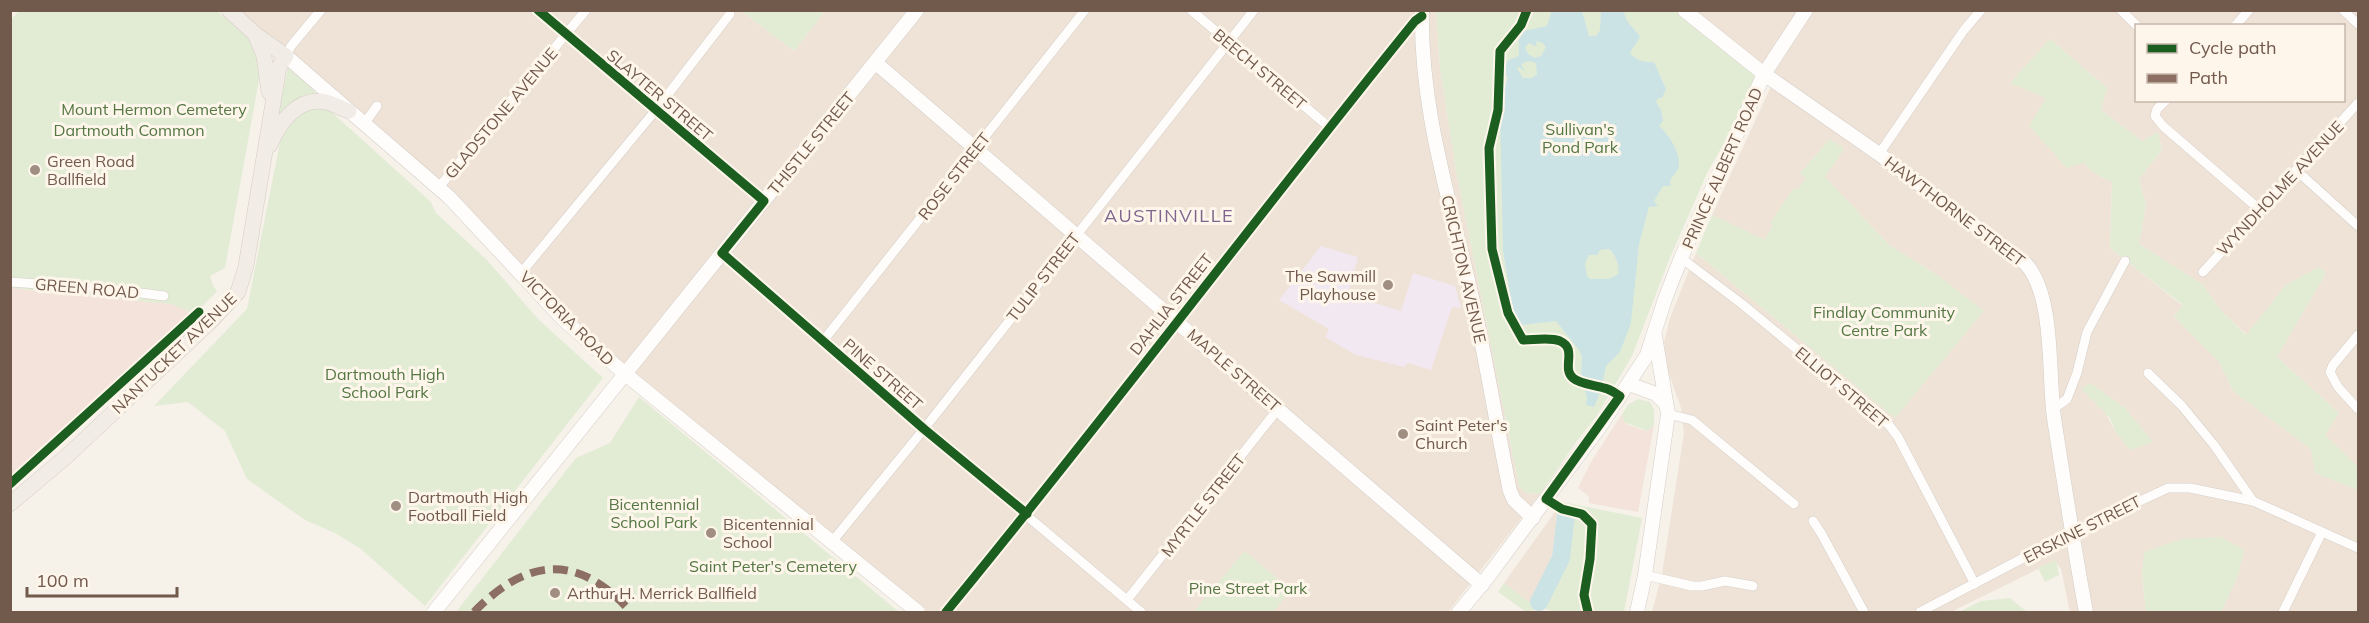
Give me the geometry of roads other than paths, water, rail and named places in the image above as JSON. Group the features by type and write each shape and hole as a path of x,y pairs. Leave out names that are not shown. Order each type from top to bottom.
{"main road":[{"name":"VICTORIA ROAD","path":"228,10 255,34 286,56 439,187 563,319 624,373 918,612"},
{"name":"THISTLE STREET","path":"434,612 917,10"},
{"name":"HAWTHORNE STREET","path":"1684,10 1764,74 1879,154 2026,264 2032,271 2038,280 2043,300 2053,409 2071,533 2086,612"},
{"name":"PRINCE ALBERT ROAD","path":"1459,612 1533,518 1629,384 1647,355 1681,258 1764,74 1806,10"},
{"name":"CRICHTON AVENUE","path":"1422,13 1427,93 1435,146 1470,288 1510,491 1514,500 1533,518"},
{"path":"255,34 264,56 271,109"},
{"name":"NANTUCKET AVENUE","path":"10,504 101,424 210,322 238,291 246,266 279,68 286,56"},
{"name":"MAPLE STREET","path":"876,63 1482,585"},
{"path":"264,159 276,132 289,114 298,107 325,102 349,111"},
{"name":"PRINCE ALBERT ROAD","path":"1638,612 1645,575 1666,409 1655,334"},
{"path":"1629,384 1656,394 1666,409"}],"street":[{"path":"286,56 321,10"},
{"name":"SLAYTER STREET","path":"538,10 764,201"},
{"name":"GLADSTONE AVENUE","path":"439,187 586,10"},
{"name":"ROSE STREET","path":"823,341 1085,10"},
{"name":"BEECH STREET","path":"1191,10 1329,127"},
{"name":"TULIP STREET","path":"831,543 924,429 1254,10"},
{"path":"1879,154 1964,30 1981,10"},
{"path":"2121,10 2135,24"},
{"path":"2237,24 2249,10"},
{"path":"2343,10 2358,24"},
{"name":"DAHLIA STREET","path":"946,612 1027,514 1329,127 1422,13"},
{"path":"521,273 655,111 730,14"},
{"path":"2164,102 2155,116 2163,126 2259,209"},
{"name":"WYNDHOLME AVENUE","path":"2203,272 2358,104"},
{"path":"364,124 377,106"},
{"path":"2296,170 2358,226"},
{"name":"PINE STREET","path":"722,253 924,429 1141,612"},
{"name":"ELLIOT STREET","path":"1681,258 1742,304 1889,425 1898,437 1976,584"},
{"path":"2053,409 2067,399 2077,373 2087,332 2125,261"},
{"name":"GREEN ROAD","path":"10,282 110,289 164,296"},
{"path":"2358,335 2333,365 2330,372 2338,387 2358,409"},
{"path":"2148,373 2182,406 2214,445 2253,501"},
{"name":"MYRTLE STREET","path":"1127,600 1278,409"},
{"path":"1666,409 1692,420 1794,504"},
{"name":"ERSKINE STREET","path":"1920,612 2071,533 2168,488 2190,488 2253,501 2358,548"},
{"path":"1813,521 1864,612"},
{"path":"2283,612 2322,532"},
{"path":"1645,575 1692,586 1725,581 1753,586"}],"water":[{"path":"1552,10 1582,11 1589,36 1596,36 1600,30 1601,11 1624,11 1628,22 1640,37 1630,53 1640,60 1654,62 1666,89 1662,98 1658,98 1656,102 1661,110 1663,121 1659,126 1671,140 1679,158 1678,169 1670,181 1671,186 1663,186 1654,201 1658,206 1649,207 1639,244 1631,323 1620,352 1606,366 1601,390 1594,407 1586,405 1587,397 1581,376 1582,356 1556,321 1521,325 1514,316 1503,251 1500,106 1508,77 1503,74 1508,60 1519,56 1519,40 1524,31 1547,26","holes":["1536,41 1543,43 1546,47 1541,56 1535,58 1528,54 1525,47 1529,43 1537,47","1529,61 1536,63 1537,74 1532,78 1523,78 1517,68 1525,72 1521,64","1609,249 1613,253 1618,264 1618,274 1609,279 1590,279 1587,276 1585,264 1589,255 1597,255 1600,250"]}],"waterway":[{"path":"1539,602 1561,558 1566,515"}],"place":[{"name":"Green Road Ballfield","path":"35,170"},
{"name":"The Sawmill Playhouse","path":"1388,285"},
{"name":"Saint Peter's Church","path":"1403,434"},
{"name":"Dartmouth High Football Field","path":"396,506"},
{"name":"Bicentennial School","path":"711,533"},
{"name":"Arthur H. Merrick Ballfield","path":"555,593"}],"district":[{"name":"AUSTINVILLE","path":"1169,216"}],"park label":[{"name":"Mount Hermon Cemetery","path":"154,109"},
{"name":"Dartmouth Common","path":"129,130"},
{"name":"Sullivan's Pond Park","path":"1580,138"},
{"name":"Findlay Community Centre Park","path":"1884,321"},
{"name":"Dartmouth High School Park","path":"385,383"},
{"name":"Bicentennial School Park","path":"654,513"},
{"name":"Saint Peter's Cemetery","path":"773,566"},
{"name":"Pine Street Park","path":"1248,588"}]}
